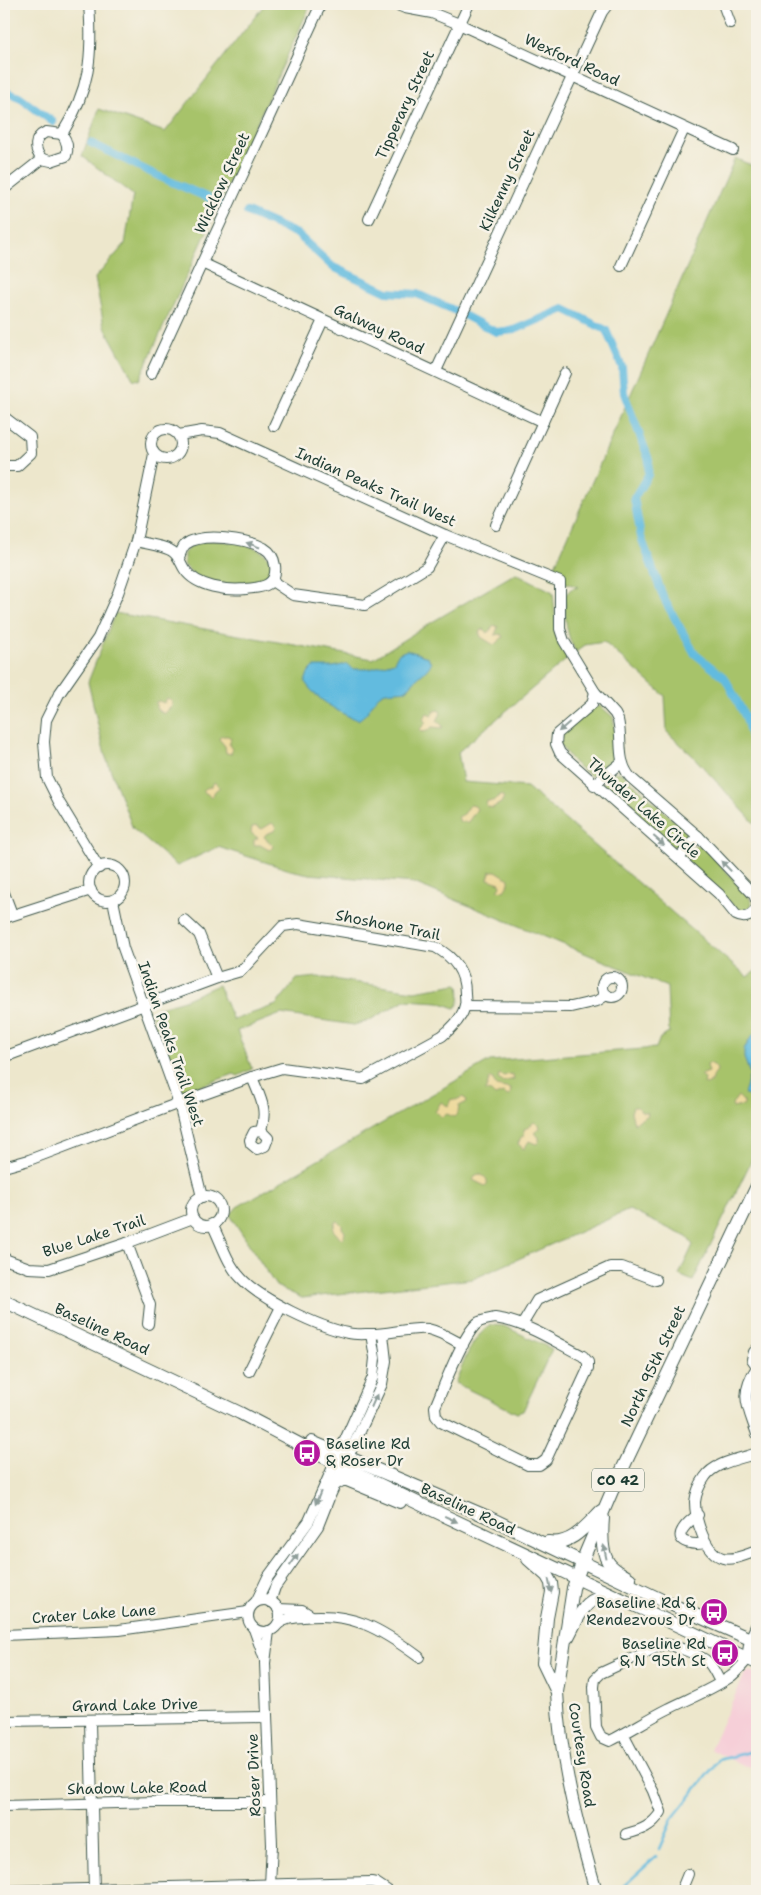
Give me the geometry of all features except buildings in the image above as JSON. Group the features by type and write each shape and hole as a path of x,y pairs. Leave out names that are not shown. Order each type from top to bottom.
{"main road":[{"name":"North 95th Street","path":"582,1563 605,1508 757,1186"},
{"name":"Baseline Road","path":"4,1301 341,1460 538,1541 668,1604"},
{"name":"Baseline Road","path":"341,1460 424,1506 623,1600 754,1657"},
{"path":"335,1484 342,1480 347,1480 395,1500 424,1506"},
{"path":"538,1541 551,1543 566,1541 605,1508"},
{"path":"605,1508 603,1541 608,1563 613,1568 668,1604 753,1640"},
{"path":"519,1550 551,1583 552,1592 546,1618 543,1663 557,1692"},
{"name":"Courtesy Road","path":"582,1563 576,1578 557,1692 561,1740 575,1817 596,1891"},
{"path":"564,1646 583,1609 593,1599 605,1597 623,1600"}],"street":[{"path":"62,134 74,114 89,70 91,34 89,4"},
{"name":"Wicklow Street","path":"151,374 321,4"},
{"name":"Wexford Road","path":"395,4 404,8 432,13 459,24 733,150"},
{"name":"Tipperary Street","path":"369,219 469,4"},
{"name":"Kilkenny Street","path":"436,371 571,76 602,12 608,4"},
{"path":"723,4 730,23"},
{"path":"621,266 684,129"},
{"path":"46,132 62,134 67,144 66,156 51,161 42,159 37,153 36,146 39,137 46,132"},
{"path":"4,190 42,159"},
{"name":"Galway Road","path":"202,263 543,422"},
{"path":"274,426 323,320"},
{"path":"496,525 565,373"},
{"path":"4,417 30,437 31,453 17,466 4,466"},
{"path":"99,868 59,802 47,778 44,742 46,720 59,694 98,638 118,593 136,541 154,454 151,443 152,438 158,431 169,429 179,435 182,446 176,456 171,459 163,459 154,454"},
{"name":"Indian Peaks Trail West","path":"179,435 202,431 220,434 444,535 560,582"},
{"path":"272,581 293,595 365,605 427,567 444,535"},
{"path":"136,541 170,550 179,557 186,571 196,580 215,587 242,589 266,586 272,581 275,563 271,554 264,548 242,541 220,537 196,539 170,550"},
{"path":"179,557 184,545"},
{"name":"Thunder Lake Circle","path":"560,582 560,629 564,641 595,692 615,714 620,728 621,763 630,777 698,836 754,895 757,902"},
{"path":"595,692 592,704 602,706 615,714"},
{"name":"Thunder Lake Circle","path":"592,704 559,731 556,741 560,754 719,894 736,915 746,917 753,914 757,908"},
{"path":"594,785 621,763"},
{"path":"679,858 698,836"},
{"path":"116,867 123,874 125,880 123,892 113,900 99,899 91,890 91,877 99,868 116,867"},
{"path":"4,893 8,916 91,890"},
{"name":"Indian Peaks Trail West","path":"113,900 123,948 179,1103 202,1197"},
{"path":"184,920 199,934 217,978"},
{"name":"Shoshone Trail","path":"4,1057 217,978 241,971 283,926 298,924 436,947 447,953 457,964 465,980 465,1006"},
{"path":"4,1167 29,1160 179,1103 282,1068 363,1079 442,1036 453,1027 465,1006 571,1007 597,1001 606,995"},
{"path":"252,1077 265,1110 261,1131"},
{"path":"202,1197 212,1197 220,1206 221,1214 217,1221 204,1226 193,1218 192,1205 194,1201 202,1197"},
{"name":"Blue Lake Trail","path":"4,1257 7,1260 29,1268 49,1269 127,1243 193,1218"},
{"path":"212,1224 224,1251 240,1277 255,1290 281,1307 350,1334 383,1334 427,1329 442,1333 463,1345"},
{"path":"127,1243 150,1305 148,1324"},
{"path":"522,1325 537,1300 610,1267 630,1269 656,1280"},
{"path":"249,1372 281,1307"},
{"path":"495,1318 522,1325 583,1356 588,1362 588,1369 546,1460 539,1465 528,1465 441,1422 436,1416 435,1407 463,1345 479,1322 495,1318"},
{"path":"278,1624 280,1618 274,1605 275,1587 318,1526 373,1377 375,1358 371,1334"},
{"path":"383,1334 386,1361 382,1384 309,1521 268,1577 256,1602 248,1612 248,1619 252,1627 260,1632 269,1631 284,1619 311,1615 333,1615 354,1619 386,1633 419,1657"},
{"path":"757,1349 752,1358 757,1366 746,1388 746,1398 757,1434"},
{"path":"757,1453 715,1468 705,1476 697,1491 695,1502 705,1543 717,1554 724,1558 737,1557 757,1551"},
{"path":"698,1515 686,1525 681,1531 680,1536 688,1544 705,1543"},
{"path":"256,1602 262,1600 274,1605 302,1610 311,1615"},
{"name":"Crater Lake Lane","path":"4,1635 119,1630 248,1612"},
{"name":"Crater Lake Lane","path":"215,1617 239,1620 252,1627"},
{"path":"720,1682 709,1663 704,1659 671,1644 664,1644 601,1673 595,1679 596,1727 601,1737 610,1740 730,1677 754,1657 753,1640 757,1624"},
{"name":"Roser Drive","path":"252,1627 266,1663"},
{"name":"Roser Drive","path":"269,1631 266,1663 272,1845 270,1889"},
{"name":"Grand Lake Drive","path":"4,1721 267,1717"},
{"path":"90,1720 94,1890"},
{"path":"623,1734 661,1812 655,1822 644,1829 626,1834"},
{"name":"Shadow Lake Road","path":"4,1806 270,1802"},
{"path":"681,1891 688,1874"},
{"path":"4,1890 270,1889 371,1882 388,1891"}],"shaded area":[{"path":"749,1671 757,1673 757,1770 746,1765 745,1767 710,1749 744,1676"}],"green space":[{"path":"265,4 311,4 139,380 133,379 104,326 95,278 125,244 133,195 82,156 99,109 165,132"},
{"path":"735,158 757,168 757,826 692,755 667,732 665,696 604,642 585,645 576,652 568,632 565,595 571,589 578,587 550,577"},
{"path":"205,540 231,542 257,549 270,559 270,571 266,578 260,581 243,584 223,584 199,578 184,565 184,553 191,546"},
{"path":"516,573 553,592 557,637 567,659 458,752 463,782 527,787 747,977 757,970 757,1149 693,1281 679,1275 693,1245 687,1237 629,1210 473,1279 302,1298 276,1286 230,1215 237,1207 490,1061 656,1048 660,1038 669,1033 667,987 414,883 309,874 290,870 218,847 177,866 133,829 105,755 88,682 115,613 373,659"},
{"path":"600,706 613,717 619,753 596,776 591,776 574,763 560,745 561,733 594,707"},
{"path":"618,772 623,774 689,834 688,839 680,847 671,847 605,790 603,784 606,779 611,774"},
{"path":"698,845 704,847 748,895 752,903 746,913 741,913 688,862 687,856"},
{"path":"318,977 414,991 457,984 459,985 459,1001 455,1008 439,1002 405,1000 370,1020 354,1025 281,1014 237,1031 252,1069 238,1076 234,1074 198,1087 193,1091 182,1091 152,1015 157,1008 184,1000 218,985 233,1020 276,1005 297,979"},
{"path":"492,1325 504,1326 552,1349 523,1411 517,1413 455,1383 473,1343"},
{"path":"372,1887 381,1891 278,1891 281,1890"}],"sand":[{"path":"494,625 498,627 495,635 501,634 503,637 494,645 481,637 479,632 484,629 488,633"},
{"path":"167,698 172,700 172,706 164,714 156,708 156,702 164,703"},
{"path":"439,710 441,713 437,721 443,726 442,728 432,727 427,731 421,732 420,729 426,723 423,719 427,713 432,715 434,711"},
{"path":"221,736 231,738 229,745 232,749 231,754 226,753 225,746 219,739"},
{"path":"214,782 220,787 212,797 204,792 204,789 212,786"},
{"path":"500,795 504,797 501,803 492,808 486,806 487,801 493,801"},
{"path":"470,805 475,806 477,809 468,822 460,822 458,817 464,814"},
{"path":"272,823 276,827 274,831 266,834 264,837 273,845 272,849 269,850 260,845 254,845 254,840 258,838 251,833 252,827 257,826 262,829"},
{"path":"492,871 496,871 509,879 509,883 504,891 498,890 501,886 500,883 488,879"},
{"path":"710,1063 717,1070 707,1085 704,1084 705,1079 700,1075 709,1072 707,1065"},
{"path":"499,1074 504,1076 513,1075 514,1079 503,1082 498,1079"},
{"path":"490,1078 492,1078 496,1086 511,1089 510,1095 508,1096 503,1093 495,1096 491,1092 485,1091"},
{"path":"738,1096 744,1102 744,1105 733,1108 732,1104"},
{"path":"462,1097 467,1102 459,1106 458,1113 454,1117 447,1114 442,1117 435,1112 441,1102 448,1106 451,1099 456,1100"},
{"path":"633,1107 637,1107 642,1112 647,1112 647,1116 634,1123 631,1112"},
{"path":"534,1122 540,1128 534,1133 539,1137 539,1142 536,1144 529,1141 524,1149 518,1144 521,1137 524,1136 524,1129"},
{"path":"479,1174 486,1179 487,1184 485,1186 473,1180"},
{"path":"338,1221 345,1232 343,1239 333,1230 335,1222"}],"water":[{"path":"407,650 428,657 431,664 407,690 379,695 363,717 358,720 328,705 305,682 308,673 314,667 333,667 347,664 353,669 370,669 394,662 398,654"},
{"path":"757,1032 757,1101 744,1094 750,1074 744,1058 744,1049 752,1036"}],"waterway":[{"path":"4,91 19,97 53,122"},
{"path":"91,143 158,176 220,203"},
{"path":"247,212 297,234 333,267 387,292 417,294 456,311 496,332 514,330 564,309 606,330 622,367 624,393 649,460 648,475 634,498 641,537 664,599 695,654 725,678 746,718 757,759"},
{"path":"659,1849 672,1819 719,1760 757,1750"},
{"path":"618,1891 656,1857"}],"place":[{"name":"Baseline Rd & Roser Dr","path":"307,1453"},
{"name":"Baseline Rd & Rendezvous Dr","path":"714,1612"},
{"name":"Baseline Rd & N 95th St","path":"725,1653"}]}
